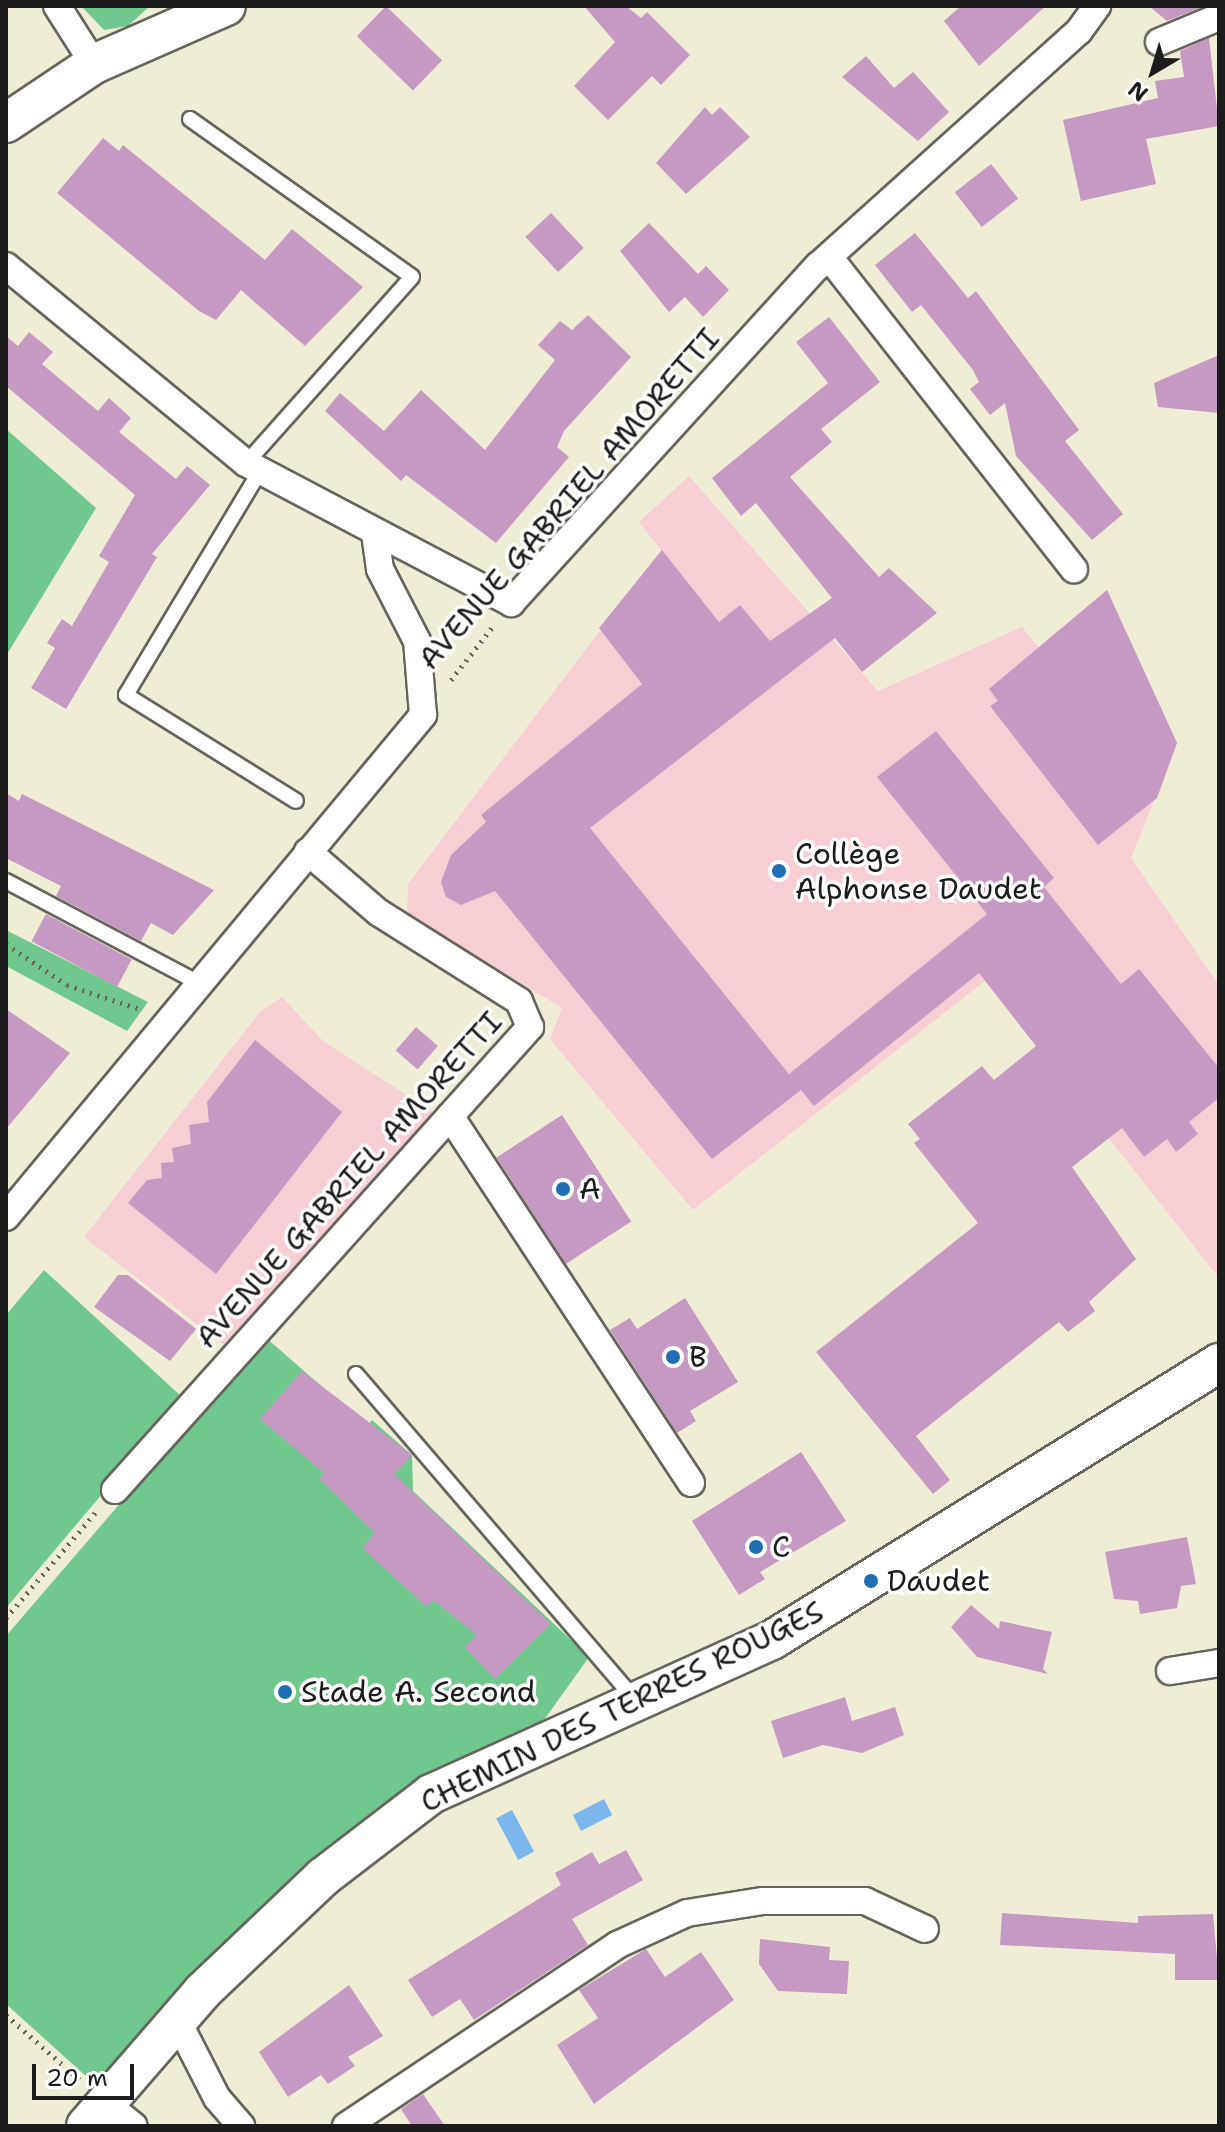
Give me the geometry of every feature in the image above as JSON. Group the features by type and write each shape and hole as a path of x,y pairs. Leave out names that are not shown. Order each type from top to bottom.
{"main road":[{"path":"6,123 94,64 201,10"},
{"name":"CHEMIN DES TERRES ROUGES","path":"95,2114 176,2018 323,1877 414,1806 480,1768 820,1613 1219,1363"}],"street":[{"path":"57,6 94,64"},
{"name":"AVENUE GABRIEL AMORETTI","path":"511,603 829,257 1079,31 1097,6"},
{"path":"1159,42 1219,17"},
{"path":"829,257 1074,569"},
{"path":"6,266 253,467 375,535 511,603"},
{"path":"375,535 380,569 417,641 423,715"},
{"name":"AVENUE GABRIEL AMORETTI","path":"115,1490 530,1027 519,1001 379,913 308,852 423,715"},
{"path":"6,1217 308,852"},
{"path":"450,1116 691,1483"},
{"path":"1170,1671 1219,1663"},
{"path":"346,2126 617,1945 687,1913 763,1901 865,1901 925,1929"},
{"path":"176,2018 217,2098 241,2126"},
{"path":"95,2114 134,2126"}],"lane":[{"path":"190,119 412,277 253,467 126,695 296,801"},
{"path":"6,881 199,983"},
{"path":"356,1374 635,1699"}],"path":[{"name":"AVENUE GABRIEL AMORETTI","path":"423,715 511,603"},
{"path":"6,944 67,985 144,1011"},
{"path":"6,1618 115,1490"},
{"path":"6,2015 95,2114"}],"shaded area":[{"name":"Collège Alphonse Daudet","path":"689,476 878,691 1022,627 1040,649 1107,590 1177,743 1131,858 1219,985 1219,1278 985,981 693,1210 550,1039 562,1008 407,913 408,884 661,550 639,522"},
{"path":"282,997 323,1041 433,1112 229,1349 84,1237 260,1012"}],"green space":[{"path":"81,6 150,6 128,26 104,30"},
{"path":"6,429 96,508 6,656"},
{"path":"6,930 148,1002 127,1031 6,966"},
{"path":"44,1270 183,1398 6,1608 6,1315"},
{"name":"Stade A. Second","path":"264,1336 367,1426 372,1420 412,1455 413,1491 589,1657 539,1727 402,1792 193,1978 98,2087 6,2004 6,1636"}],"water":[{"path":"604,1799 612,1815 581,1831 573,1815"},
{"path":"512,1810 534,1851 518,1860 496,1818"}],"building":[{"path":"386,6 442,60 413,90 357,36"},
{"path":"584,6 626,6 641,18 647,12 690,55 661,85 652,76 608,120 574,86 615,42"},
{"path":"961,6 1046,6 979,66 944,21"},
{"path":"1149,6 1204,6 1167,21"},
{"path":"1209,38 1219,126 1146,139 1156,184 1081,201 1063,120 1158,98 1155,81 1184,77 1180,51"},
{"path":"866,56 894,88 913,72 949,112 918,141 842,77"},
{"path":"705,107 712,115 720,107 750,137 686,194 656,163"},
{"path":"103,138 119,151 123,145 265,260 292,229 363,287 305,346 241,290 216,320 199,311 57,193"},
{"path":"991,164 1018,199 982,227 955,192"},
{"path":"551,213 584,248 558,272 525,237"},
{"path":"649,223 698,274 706,266 729,290 703,317 685,297 669,312 620,251"},
{"path":"915,233 968,298 976,291 1079,430 1065,441 1123,514 1092,540 1016,456 1005,403 990,415 970,389 979,382 973,370 921,305 912,312 875,265"},
{"path":"588,315 631,357 564,431 557,447 569,457 496,543 406,475 401,481 325,411 340,393 384,431 421,390 485,450 555,360 538,345 560,321 572,330"},
{"path":"829,317 880,382 821,429 832,442 790,477 879,577 889,568 937,613 862,672 835,638 590,828 797,1084 789,1074 987,914 877,777 936,731 1054,878 1044,887 1121,984 1139,969 1219,1068 1219,1098 1189,1122 1198,1134 1176,1152 1167,1139 1144,1157 1122,1128 1072,1167 1136,1259 1089,1302 1095,1311 1068,1332 1059,1322 916,1436 950,1480 933,1494 816,1352 978,1223 914,1143 920,1139 908,1124 982,1066 994,1080 1036,1046 979,973 814,1106 801,1090 712,1159 495,891 461,905 446,897 441,882 451,855 486,822 481,815 642,684 599,628 662,550 719,622 740,605 770,641 832,598 756,503 741,516 712,478 828,383 796,342"},
{"path":"29,332 53,352 42,364 98,411 109,398 131,418 119,432 176,479 187,466 210,485 152,554 157,557 66,709 31,688 55,648 47,643 62,619 72,626 109,562 99,556 135,495 6,386 6,336 18,346"},
{"path":"1219,355 1219,413 1158,407 1154,383"},
{"path":"1107,590 1177,743 1157,798 1098,845 990,706 998,701 989,689"},
{"path":"6,793 19,801 22,794 214,890 173,935 151,923 141,941 56,896 61,886 6,858"},
{"path":"46,914 132,960 117,987 31,941"},
{"path":"6,1009 70,1053 6,1129"},
{"path":"416,1027 438,1046 418,1069 396,1050"},
{"path":"255,1040 342,1112 216,1274 128,1203 147,1180 162,1178 161,1163 174,1162 172,1148 191,1144 189,1125 209,1122 207,1102"},
{"name":"A","path":"562,1115 631,1222 566,1264 497,1157"},
{"path":"118,1275 128,1275 196,1329 170,1361 94,1307"},
{"name":"B","path":"685,1298 738,1382 690,1411 696,1421 677,1433 610,1330 630,1318 637,1329"},
{"path":"302,1371 412,1455 394,1474 551,1624 495,1679 464,1647 477,1635 433,1600 427,1607 362,1548 375,1533 319,1479 324,1473 260,1419"},
{"name":"C","path":"801,1452 846,1521 760,1572 765,1579 739,1595 692,1521"},
{"path":"1187,1537 1196,1584 1181,1586 1177,1608 1140,1614 1138,1601 1114,1599 1105,1552"},
{"path":"971,1605 999,1629 1000,1621 1052,1632 1043,1669 1048,1674 977,1657 951,1627"},
{"path":"845,1697 852,1721 895,1707 904,1735 862,1753 823,1745 783,1758 771,1721"},
{"path":"626,1850 643,1880 572,1919 588,1945 474,2020 460,1999 432,2017 408,1980 561,1885 555,1873 592,1852 599,1864"},
{"path":"1002,1913 1138,1923 1138,1916 1213,1914 1219,1980 1175,1980 1175,1954 1000,1945"},
{"path":"760,1939 830,1947 829,1960 849,1961 847,1994 778,1991 759,1964"},
{"path":"646,1949 665,1977 701,1952 734,2000 594,2104 557,2045 598,2018 579,1990"},
{"path":"349,1985 383,2036 348,2057 355,2066 328,2084 321,2075 288,2097 259,2052"},
{"path":"423,2094 445,2126 412,2126 401,2109"}],"place":[{"name":"Collège Alphonse Daudet","path":"779,871"},
{"name":"A","path":"563,1189"},
{"name":"B","path":"673,1357"},
{"name":"C","path":"756,1547"},
{"name":"Daudet","path":"871,1581"},
{"name":"Stade A. Second","path":"285,1692"}]}
